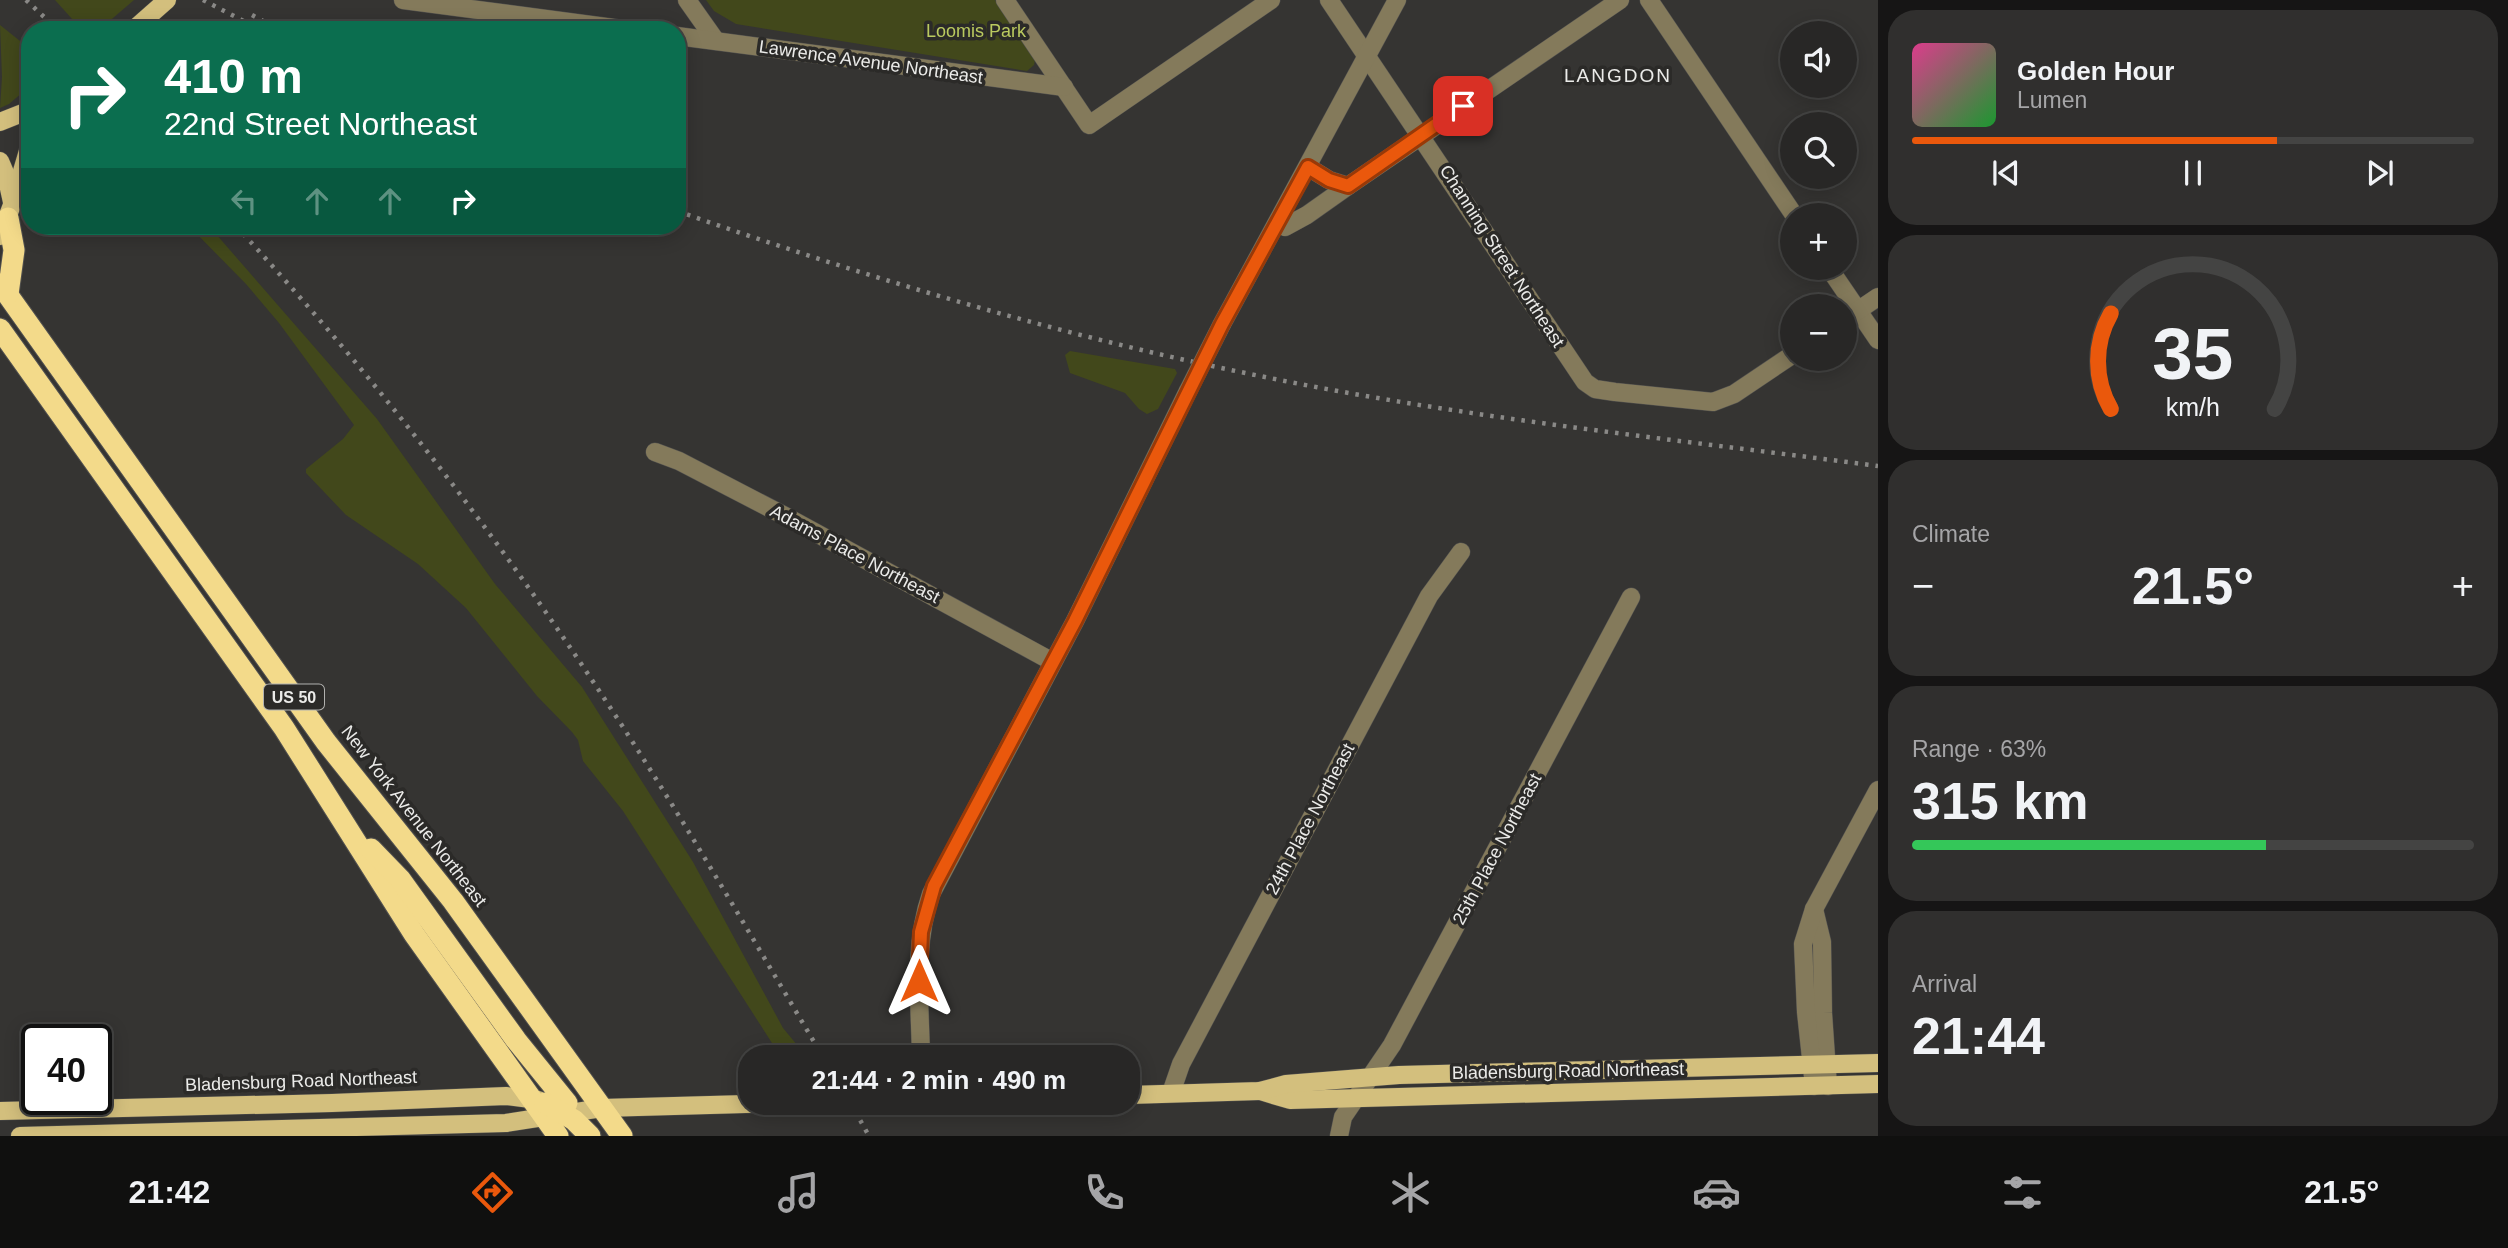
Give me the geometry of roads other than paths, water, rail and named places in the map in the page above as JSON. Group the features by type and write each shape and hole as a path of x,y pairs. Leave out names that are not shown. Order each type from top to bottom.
{"highway":[{"path":"4,289 14,250 7,220"},
{"name":"New York Avenue Northeast","path":"4,289 249,634 360,786 453,901 622,1136"},
{"name":"US 50","path":"3,336 284,728 414,934 558,1136"},
{"path":"135,519 156,504"},
{"path":"228,650 249,634"},
{"path":"333,805 360,786"},
{"path":"349,828 385,861 400,879 567,1109 590,1136"},
{"path":"499,1016 523,1000"},
{"path":"530,1099 567,1109"}],"main road":[{"path":"143,21 167,0"},
{"path":"0,122 21,114"},
{"path":"0,161 6,175 7,220"},
{"path":"7,220 21,174"},
{"name":"Bladensburg Road Northeast","path":"1140,1094 1259,1091 1286,1084 1372,1077 1878,1063"},
{"path":"1611,1070 1612,1091"},
{"name":"Bladensburg Road Northeast","path":"1259,1091 1290,1100 1878,1084"},
{"name":"Bladensburg Road Northeast","path":"112,1109 506,1096 530,1099"},
{"path":"20,1136 506,1123 544,1117 567,1109 738,1104"},
{"name":"Bladensburg Road Northeast","path":"0,1111 21,1111"}],"street":[{"path":"403,0 561,21"},
{"path":"687,0 716,41"},
{"path":"1005,0 1089,125 1271,0"},
{"name":"Channing Street Northeast","path":"1329,0 1585,382 1595,389 1713,402 1728,398 1780,363"},
{"path":"921,1045 919,942 928,901 1115,543 1222,324 1397,0"},
{"path":"1284,226 1307,215 1421,134 1620,0"},
{"path":"1649,0 1786,203"},
{"name":"Lawrence Avenue Northeast","path":"686,37 1064,87"},
{"path":"1308,167 1329,180 1348,186"},
{"path":"1857,311 1878,297"},
{"path":"1857,321 1878,340"},
{"name":"Adams Place Northeast","path":"655,452 679,461 785,516 1053,662"},
{"name":"24th Place Northeast","path":"1171,1093 1181,1064 1429,596 1461,551"},
{"name":"25th Place Northeast","path":"1339,1136 1343,1117 1392,1045 1631,597"},
{"path":"1821,1086 1819,1065 1822,942 1814,909 1878,790"},
{"path":"112,1115 112,1134"}],"railway":[{"path":"26,0 48,21"},
{"path":"203,0 244,21"},
{"path":"252,15 263,21"},
{"path":"686,214 966,304 1112,343 1260,376 1491,416 1878,466"},
{"path":"244,235 332,335 424,447 553,623 711,868 816,1045"},
{"path":"857,1115 869,1136"}],"district":[{"name":"LANGDON","path":"1618,75"}],"park label":[{"name":"Loomis Park","path":"976,31"}]}
